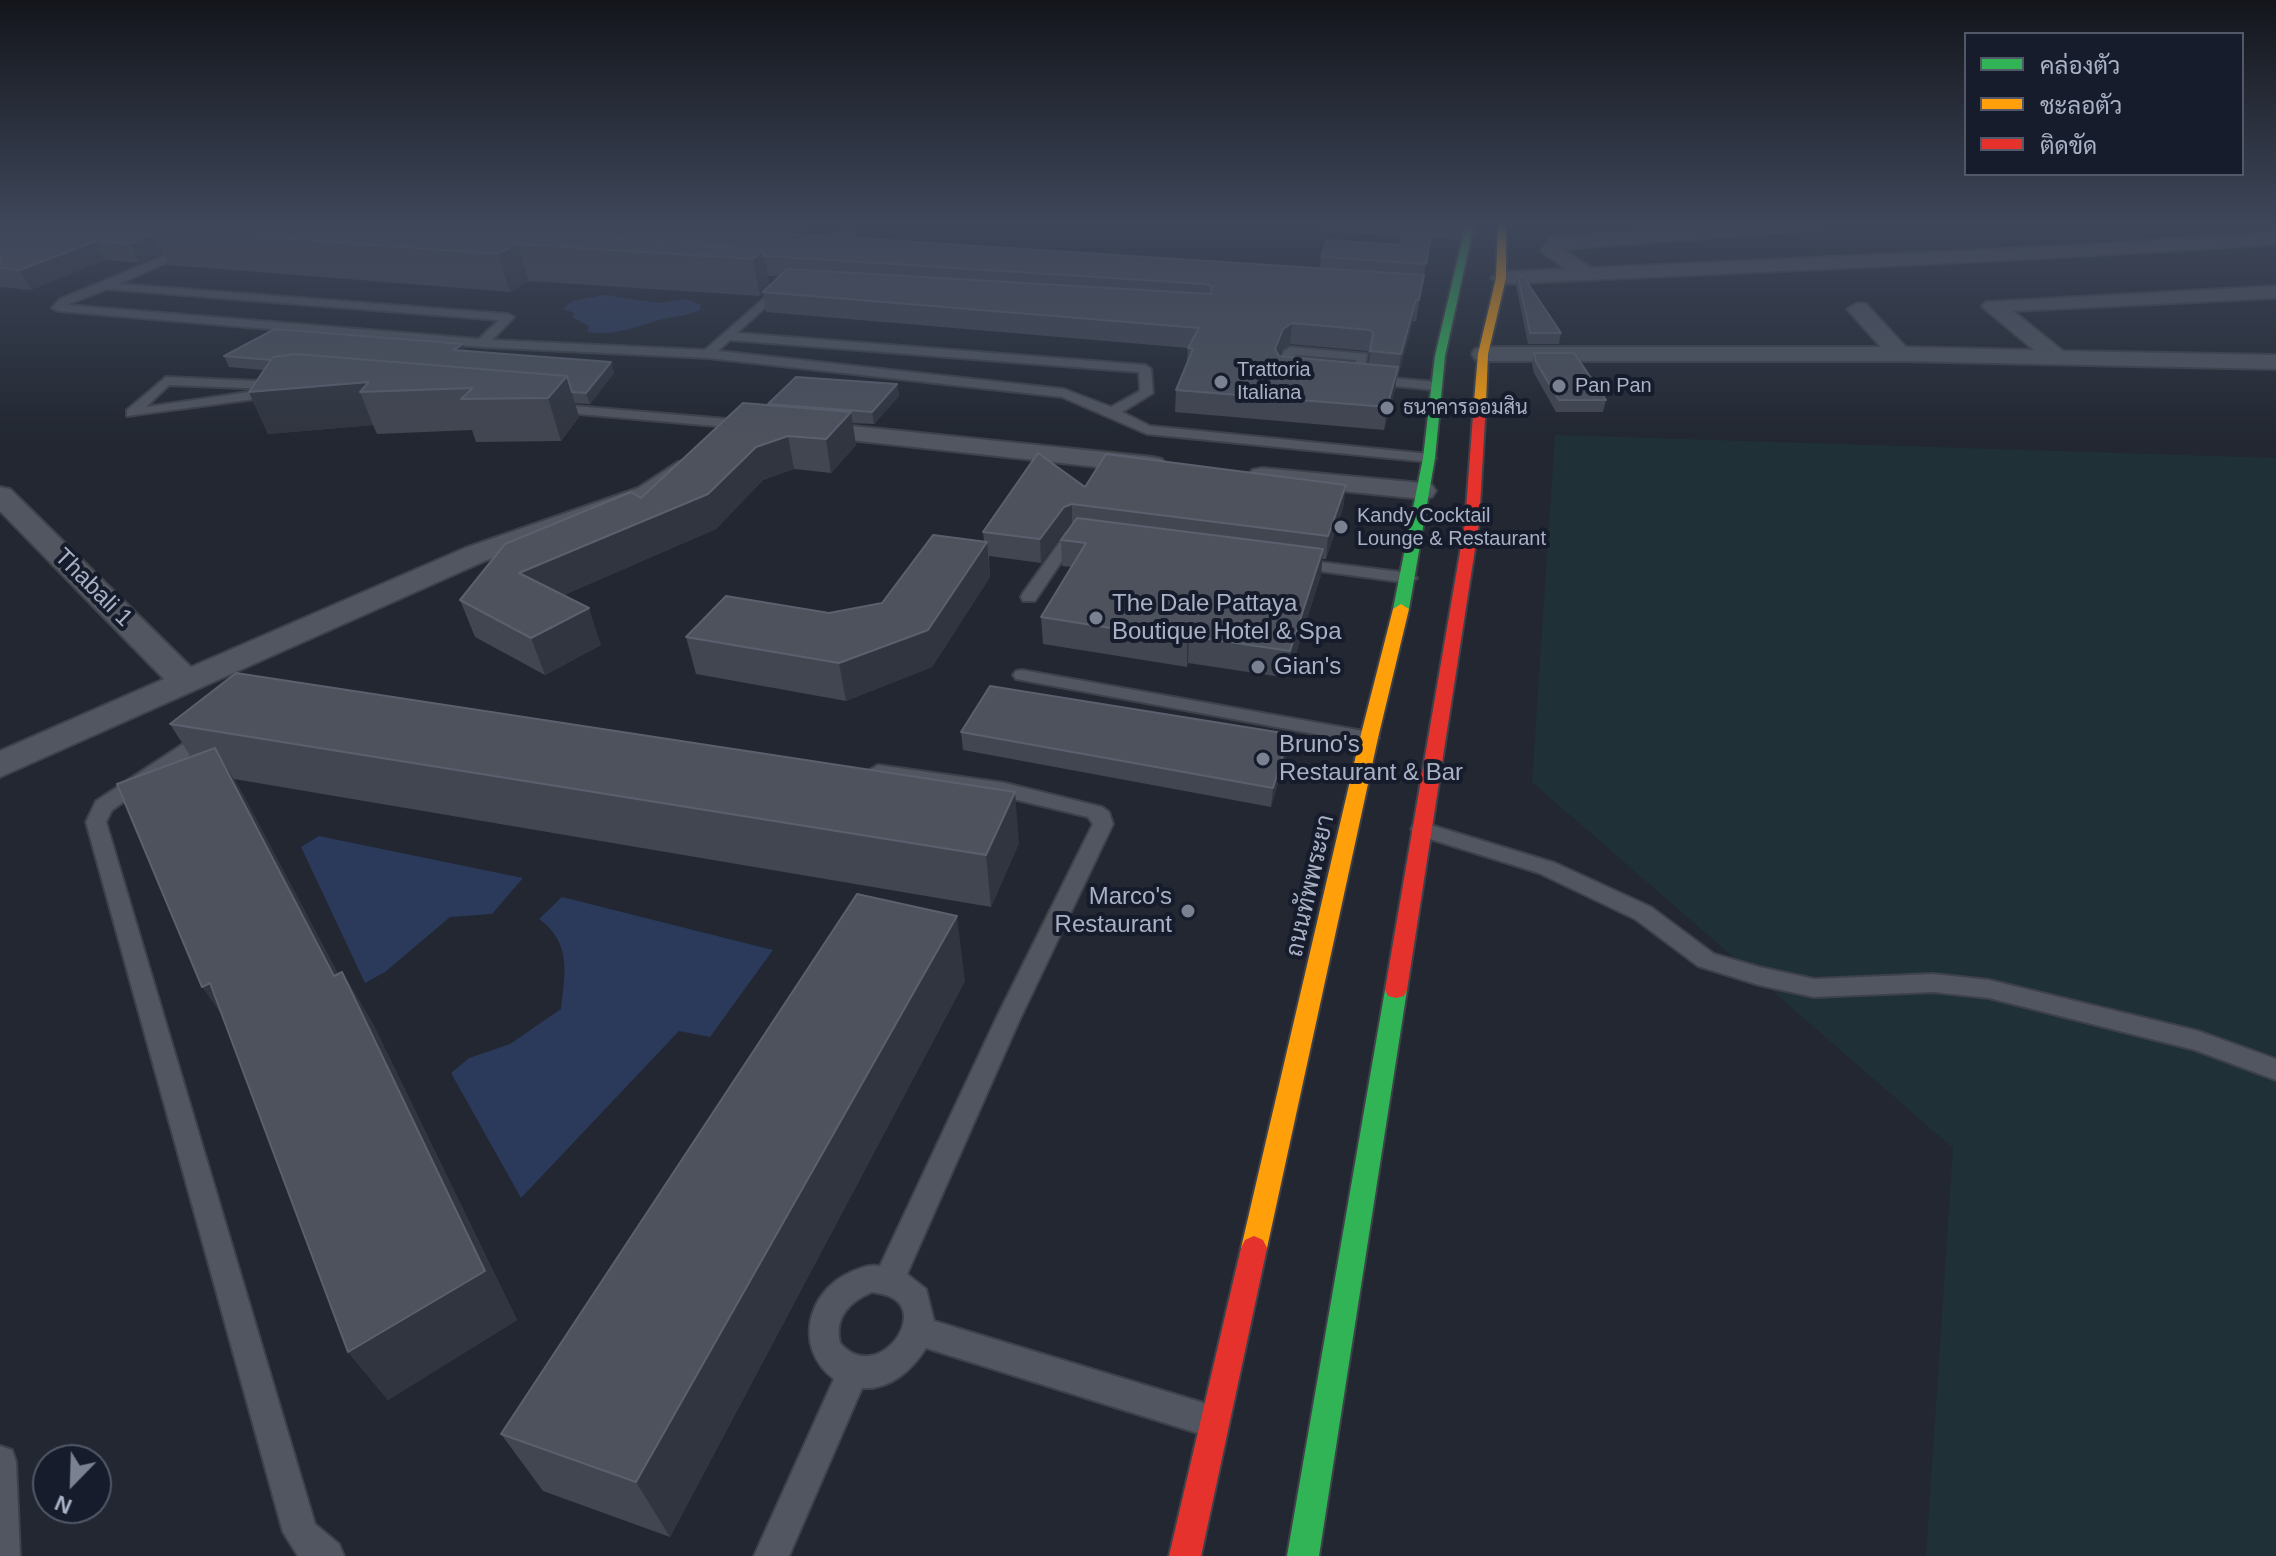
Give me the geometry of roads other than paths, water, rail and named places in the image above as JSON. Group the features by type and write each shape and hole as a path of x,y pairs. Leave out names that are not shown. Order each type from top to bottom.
{"main road":[{"name":"ถนนทัพพระยา","path":"1185,1556 1369,738 1409,578 1429,458 1436,386 1468,297"},
{"name":"ถนนทัพพระยา","path":"1303,1556 1472,523 1483,354 1475,297"}],"street":[{"path":"2058,358 1993,306 2183,297"},
{"path":"1858,309 1900,354"},
{"path":"1483,354 1900,354 2276,362"},
{"path":"0,765 476,554 648,494 689,468 738,424 950,442 1174,467"},
{"path":"1236,473 1422,491"},
{"name":"Thabali 1","path":"0,495 186,682"}],"lane":[{"path":"76,297 64,301 58,308 482,343 708,354 921,376 1064,393 1113,412 1147,430 1429,458"},
{"path":"223,297 508,317 482,343"},
{"path":"708,354 771,297"},
{"path":"239,325 283,302"},
{"path":"727,336 952,351 1145,369 1147,393 1113,412"},
{"path":"921,376 952,351"},
{"path":"1312,375 1282,372 1290,351 1363,357 1357,379"},
{"path":"1342,378 1436,386"},
{"path":"166,381 291,388 132,413 166,381"},
{"path":"538,407 738,424"},
{"path":"1029,597 1072,535 1102,539"},
{"path":"1271,561 1409,578"},
{"path":"1022,675 1369,738"},
{"path":"227,721 103,806 96,822 300,1532 306,1541 327,1556"},
{"path":"856,768 1005,790 1095,812 1102,817 1103,824 1007,1021 889,1280"},
{"path":"1421,829 1547,868 1643,913 1706,960 1759,976 1814,988 1933,983 1989,989 2198,1041 2276,1070"},
{"path":"871,1278 904,1285 916,1298 920,1314 919,1331 911,1347 897,1361 880,1369 853,1371 832,1360 822,1329 827,1312 837,1297 853,1285 871,1278"},
{"path":"919,1331 1215,1423"},
{"path":"771,1556 853,1371"},
{"path":"0,1462 3,1556"}],"water":[{"path":"615,297 658,303 686,299 701,305 700,310 689,314 605,333 587,332 589,326 572,317 575,313 562,309 572,301"},
{"path":"319,836 523,878 492,914 450,917 385,972 365,983 301,847"},
{"path":"562,897 773,950 710,1037 679,1031 521,1198 451,1073 469,1058 510,1044 561,1009 562,949 550,928 539,919"}],"place":[{"name":"Trattoria Italiana","path":"1221,382"},
{"name":"Pan Pan","path":"1559,386"},
{"name":"ธนาคารออมสิน","path":"1387,408"},
{"name":"Kandy Cocktail Lounge & Restaurant","path":"1341,527"},
{"name":"The Dale Pattaya Boutique Hotel & Spa","path":"1096,618"},
{"name":"Gian's","path":"1258,667"},
{"name":"Bruno's Restaurant & Bar","path":"1263,759"},
{"name":"Marco's Restaurant","path":"1188,911"}]}
